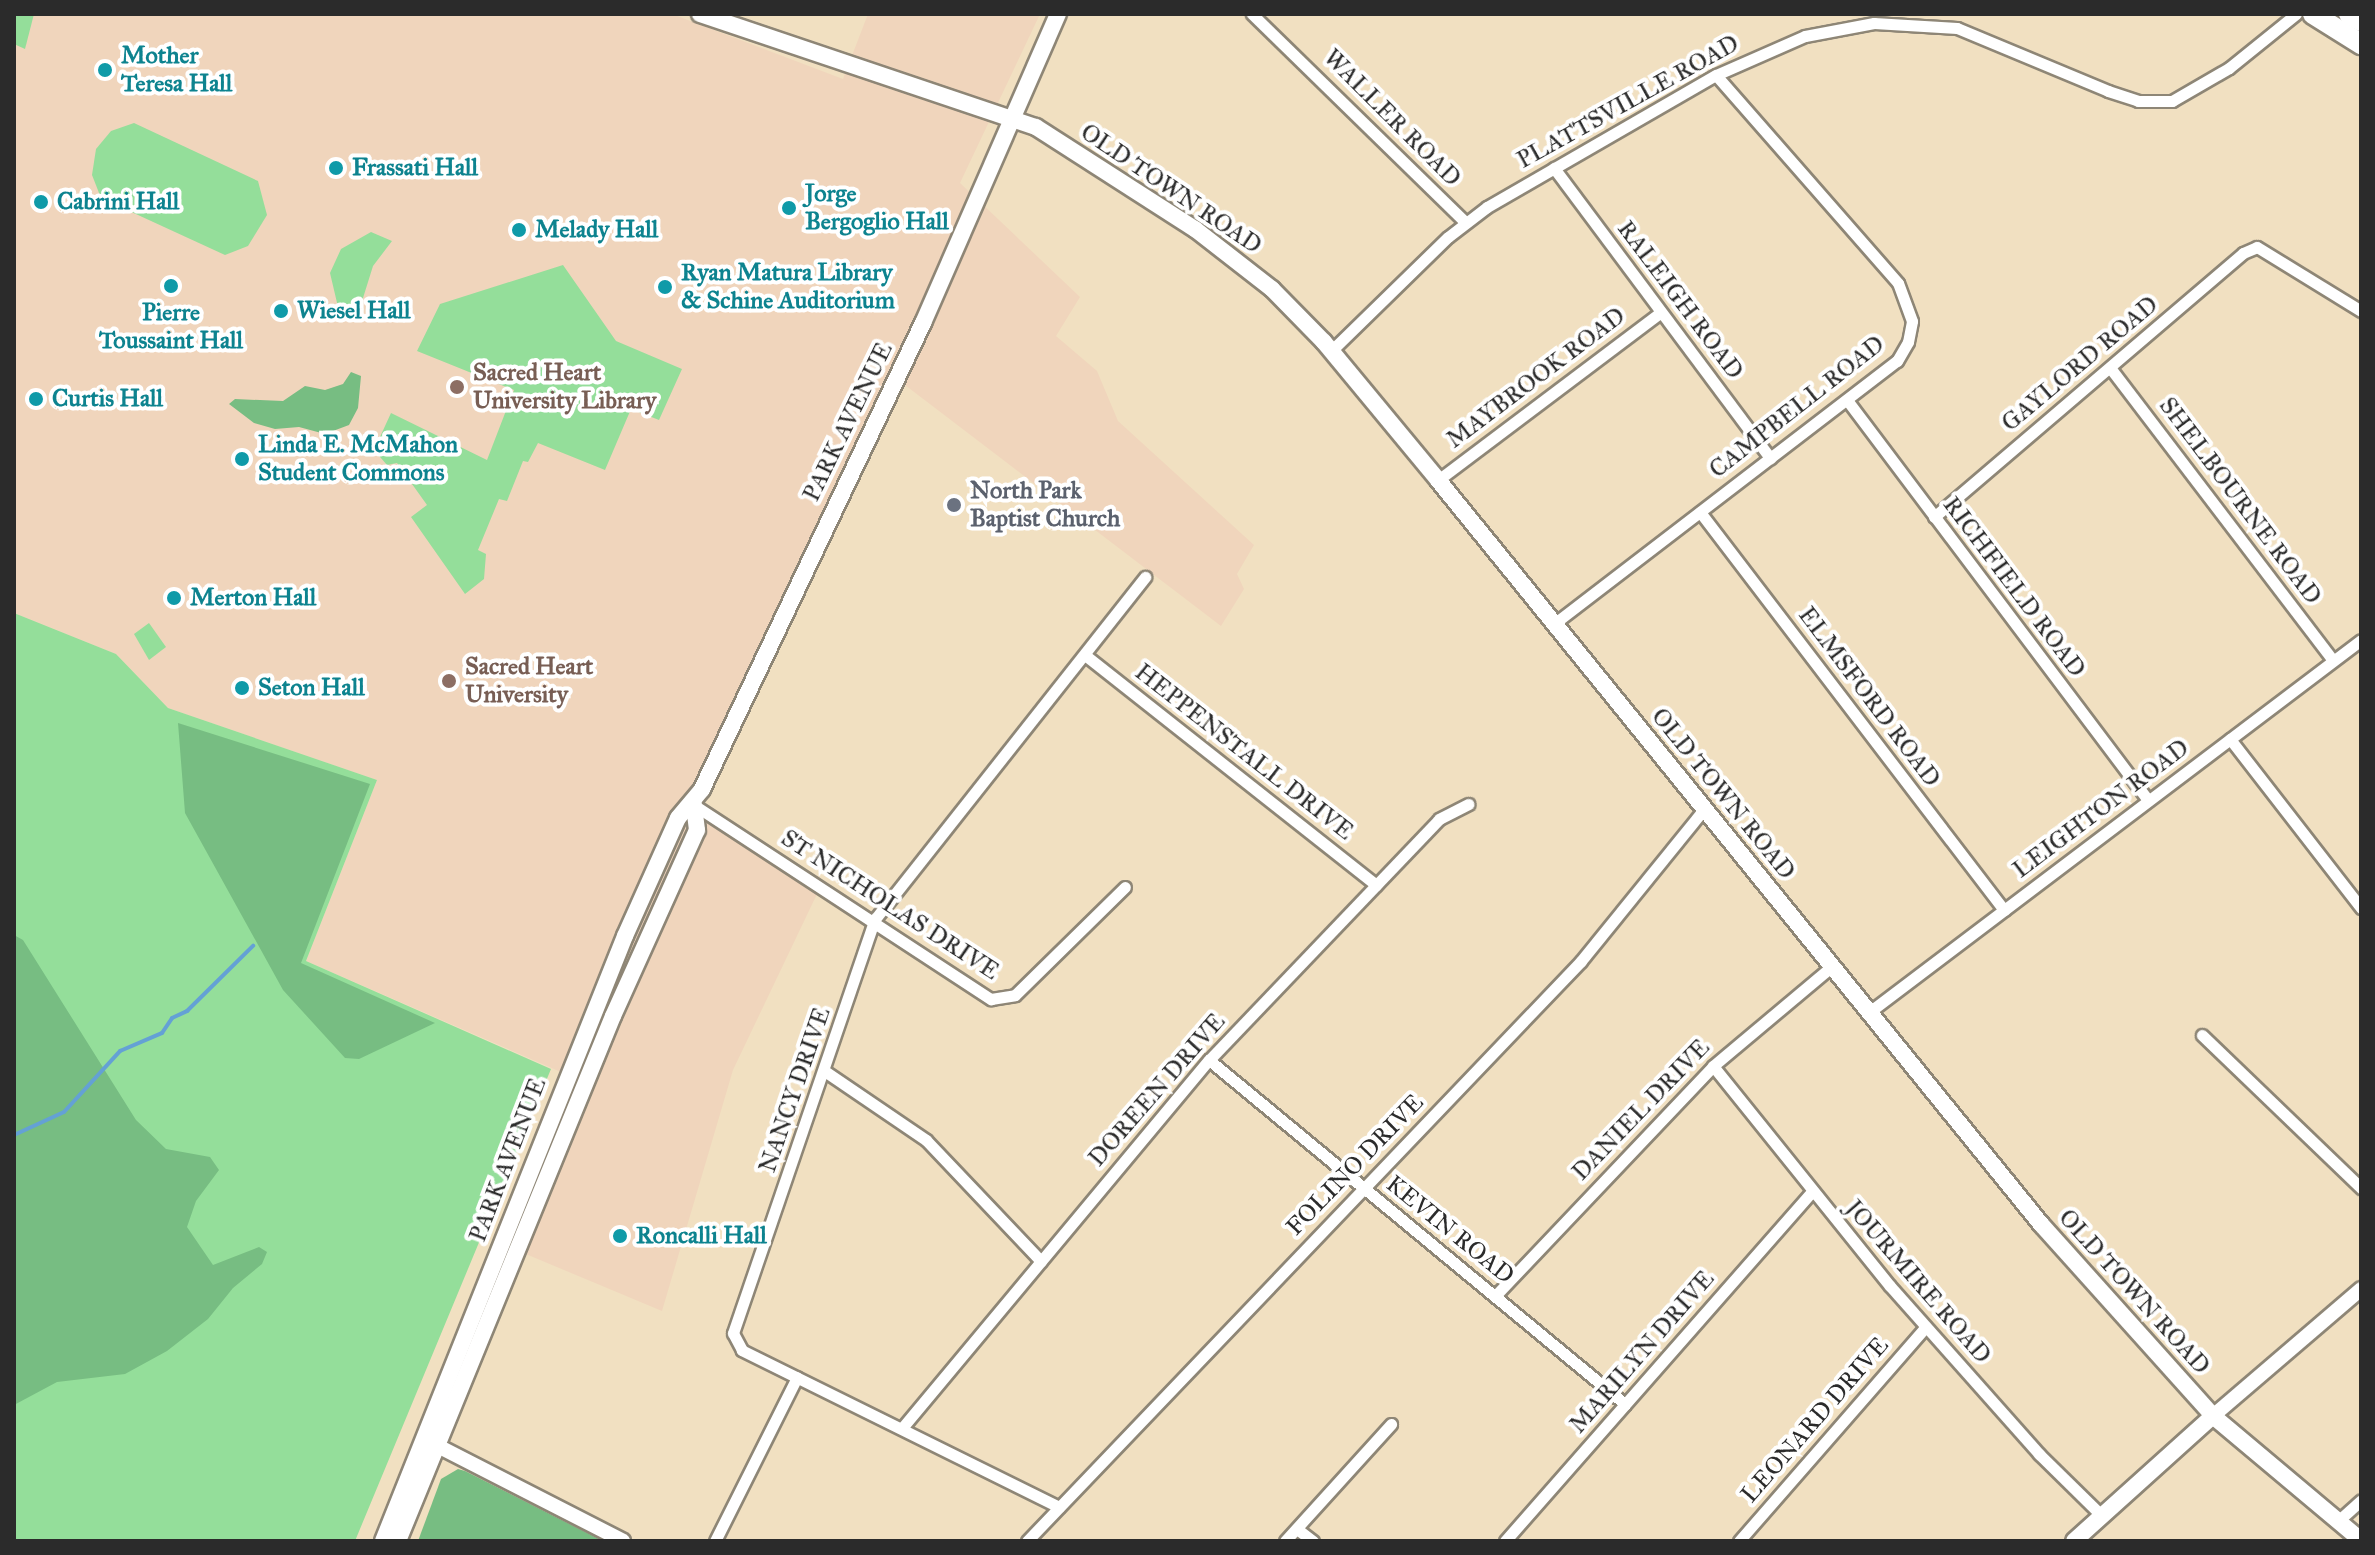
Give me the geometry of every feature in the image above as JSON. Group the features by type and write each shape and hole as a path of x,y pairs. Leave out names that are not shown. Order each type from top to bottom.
{"highway":[{"path":"2313,14 2361,44"},
{"path":"2349,14 2361,21"}],"main road":[{"name":"OLD TOWN ROAD","path":"700,14 1036,127 1230,254 1331,351 2041,1224 2213,1416 2361,1540"},
{"name":"PARK AVENUE","path":"383,1541 561,1090 678,818 694,805 923,323 1058,14"},
{"name":"PARK AVENUE","path":"398,1541 582,1092 697,830 694,805"},
{"path":"561,1090 582,1092"},
{"path":"2074,1541 2213,1416"}],"street":[{"name":"WALLER ROAD","path":"1252,14 1465,222"},
{"name":"PLATTSVILLE ROAD","path":"1331,351 1465,222 1716,75 1805,36 1905,22 1957,28 1992,39 2138,101 2172,101 2208,83 2296,14"},
{"name":"CAMPBELL ROAD","path":"1555,623 1847,400 1903,351 1912,321 1906,295 1716,75"},
{"name":"RALEIGH ROAD","path":"1554,168 1770,458"},
{"name":"GAYLORD ROAD","path":"1934,517 2111,369 2243,253 2257,247 2361,311"},
{"name":"MAYBROOK ROAD","path":"1438,480 1661,312"},
{"name":"SHELBOURNE ROAD","path":"2111,369 2333,660"},
{"name":"RICHFIELD ROAD","path":"1847,400 2148,800"},
{"name":"ELMSFORD ROAD","path":"1700,512 2004,910"},
{"name":"NANCY DRIVE","path":"1059,1507 742,1350 733,1333 826,1072 875,919 1145,577"},
{"name":"LEIGHTON ROAD","path":"1868,1013 2361,640"},
{"name":"HEPPENSTALL DRIVE","path":"1085,655 1376,885"},
{"path":"2230,739 2361,908"},
{"name":"DOREEN DRIVE","path":"902,1428 1209,1060 1439,819 1468,804"},
{"name":"ST NICHOLAS DRIVE","path":"694,805 875,919 983,995 1001,1000 1015,995 1125,887"},
{"name":"FOLINO DRIVE","path":"1027,1541 1581,961 1704,809"},
{"name":"DANIEL DRIVE","path":"1495,1296 1713,1066 1831,967"},
{"path":"2202,1035 2361,1188"},
{"name":"KEVIN ROAD","path":"1209,1060 1625,1404"},
{"name":"JOURMIRE ROAD","path":"1713,1066 1926,1327 2102,1516"},
{"path":"826,1072 926,1140 1041,1261"},
{"name":"MARILYN DRIVE","path":"1505,1541 1812,1191"},
{"path":"2213,1416 2361,1289"},
{"name":"LEONARD DRIVE","path":"1739,1541 1926,1327"},
{"path":"715,1541 797,1377"},
{"path":"1285,1541 1391,1424"},
{"path":"423,1439 623,1541"},
{"path":"2338,1521 2361,1500"},
{"path":"1297,1529 1313,1541"}],"shaded area":[{"name":"Sacred Heart University","path":"14,14 672,14 843,79 868,14 1040,14 960,183 1080,297 1056,336 1097,371 1118,421 1254,545 1237,574 1244,589 1221,626 901,382 693,814 817,894 733,1070 662,1311 509,1247 565,1098 577,1079 306,961 377,780 168,708 116,654 14,613"}],"green space":[{"path":"14,14 34,14 25,49 14,44"},
{"path":"134,123 258,181 267,215 248,246 225,255 101,198 92,175 96,149 111,131"},
{"path":"371,232 392,241 373,266 358,314 338,307 330,273 341,249"},
{"path":"563,265 616,341 682,369 659,420 631,409 605,470 538,443 528,462 523,461 507,501 499,499 478,550 486,554 484,579 465,594 411,517 427,505 397,463 387,465 374,450 391,413 487,460 514,390 417,351 440,304"},
{"path":"351,372 361,376 358,408 349,425 325,434 299,427 275,429 254,423 229,404 235,399 283,401 305,386 325,390 343,384"},
{"path":"14,613 116,654 168,708 377,780 306,961 551,1069 355,1541 14,1541"},
{"path":"149,623 166,647 149,660 134,634"},
{"path":"178,723 370,784 301,963 435,1023 359,1059 345,1058 283,990 185,813"},
{"path":"14,935 23,940 136,1120 166,1149 210,1157 219,1170 196,1201 187,1227 213,1265 259,1247 267,1252 262,1264 233,1288 208,1319 167,1351 125,1374 57,1382 14,1405"},
{"path":"458,1469 603,1541 418,1541 441,1479"}],"waterway":[{"path":"14,1135 64,1112 120,1051 162,1033 172,1018 187,1011 253,946"}],"place":[{"name":"Mother Teresa Hall","path":"105,70"},
{"name":"Frassati Hall","path":"336,168"},
{"name":"Cabrini Hall","path":"41,202"},
{"name":"Jorge Bergoglio Hall","path":"789,208"},
{"name":"Melady Hall","path":"519,230"},
{"name":"Pierre Toussaint Hall","path":"171,286"},
{"name":"Ryan Matura Library & Schine Auditorium","path":"665,287"},
{"name":"Wiesel Hall","path":"281,311"},
{"name":"Sacred Heart University Library","path":"457,387"},
{"name":"Curtis Hall","path":"36,399"},
{"name":"Linda E. McMahon Student Commons","path":"242,459"},
{"name":"North Park Baptist Church","path":"954,505"},
{"name":"Merton Hall","path":"174,598"},
{"name":"Sacred Heart University","path":"449,681"},
{"name":"Seton Hall","path":"242,688"},
{"name":"Roncalli Hall","path":"620,1236"}]}
